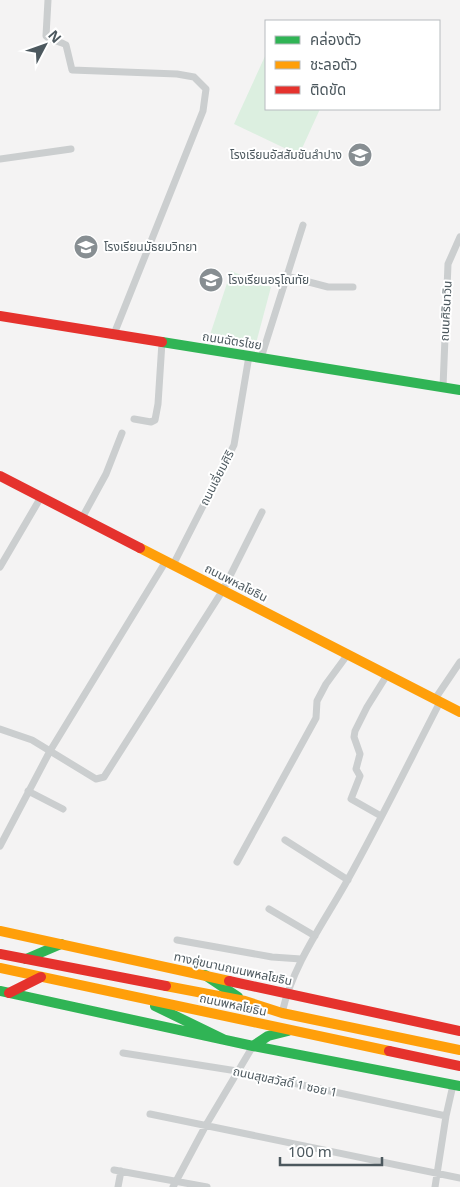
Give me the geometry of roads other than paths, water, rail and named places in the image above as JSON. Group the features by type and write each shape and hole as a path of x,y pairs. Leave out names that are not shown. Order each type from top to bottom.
{"main road":[{"name":"ถนนฉัตรไชย","path":"0,316 460,390"},
{"name":"ถนนพหลโยธิน","path":"0,476 460,712"},
{"name":"ทางคู่ขนานถนนพหลโยธิน","path":"0,930 460,1031"},
{"path":"26,959 61,944"},
{"name":"ถนนพหลโยธิน","path":"0,954 245,1001 282,1013 460,1050"},
{"name":"ถนนพหลโยธิน","path":"0,968 460,1066"},
{"path":"204,976 245,1001"},
{"path":"4,992 41,977"},
{"path":"4,992 253,1046 456,1085"},
{"path":"138,997 225,1040"},
{"path":"253,1046 268,1036 293,1030"}],"street":[{"path":"48,0 46,36 66,45 72,70 177,74 194,77 206,89 203,111 114,334"},
{"path":"0,159 71,149"},
{"path":"261,358 303,225"},
{"name":"ถนนศิรินาวิน","path":"442,387 448,264 460,237"},
{"path":"286,276 328,287 353,287"},
{"path":"134,419 151,422 155,420 159,396 162,342"},
{"name":"ถนนเอี่ยมศิริ","path":"0,846 50,751 170,563 234,445 249,356"},
{"path":"82,518 106,474 122,433"},
{"path":"0,567 41,497"},
{"path":"0,729 32,740 96,779 104,778 224,590 262,512"},
{"path":"237,862 316,718 317,701 326,684 348,654"},
{"path":"282,1013 286,993 301,959 348,880 438,701 460,662"},
{"path":"381,816 351,799 360,776 356,769 360,754 354,737 355,731 367,706 387,675"},
{"path":"28,791 63,809"},
{"path":"285,840 348,880"},
{"path":"269,909 315,936"},
{"path":"177,940 272,957 301,959"},
{"path":"175,1184 206,1125 253,1046"},
{"name":"ถนนสุขสวัสดิ์ 1 ซอย 1","path":"123,1053 237,1071 446,1116"},
{"path":"435,1187 446,1116 456,1085"},
{"path":"150,1114 460,1178"},
{"path":"118,1187 117,1170 175,1184 207,1187"}],"place":[{"name":"โรงเรียนอัสสัมชันลำปาง","path":"360,155"},
{"name":"โรงเรียนมัธยมวิทยา","path":"86,247"},
{"name":"โรงเรียนอรุโณทัย","path":"211,280"}]}
